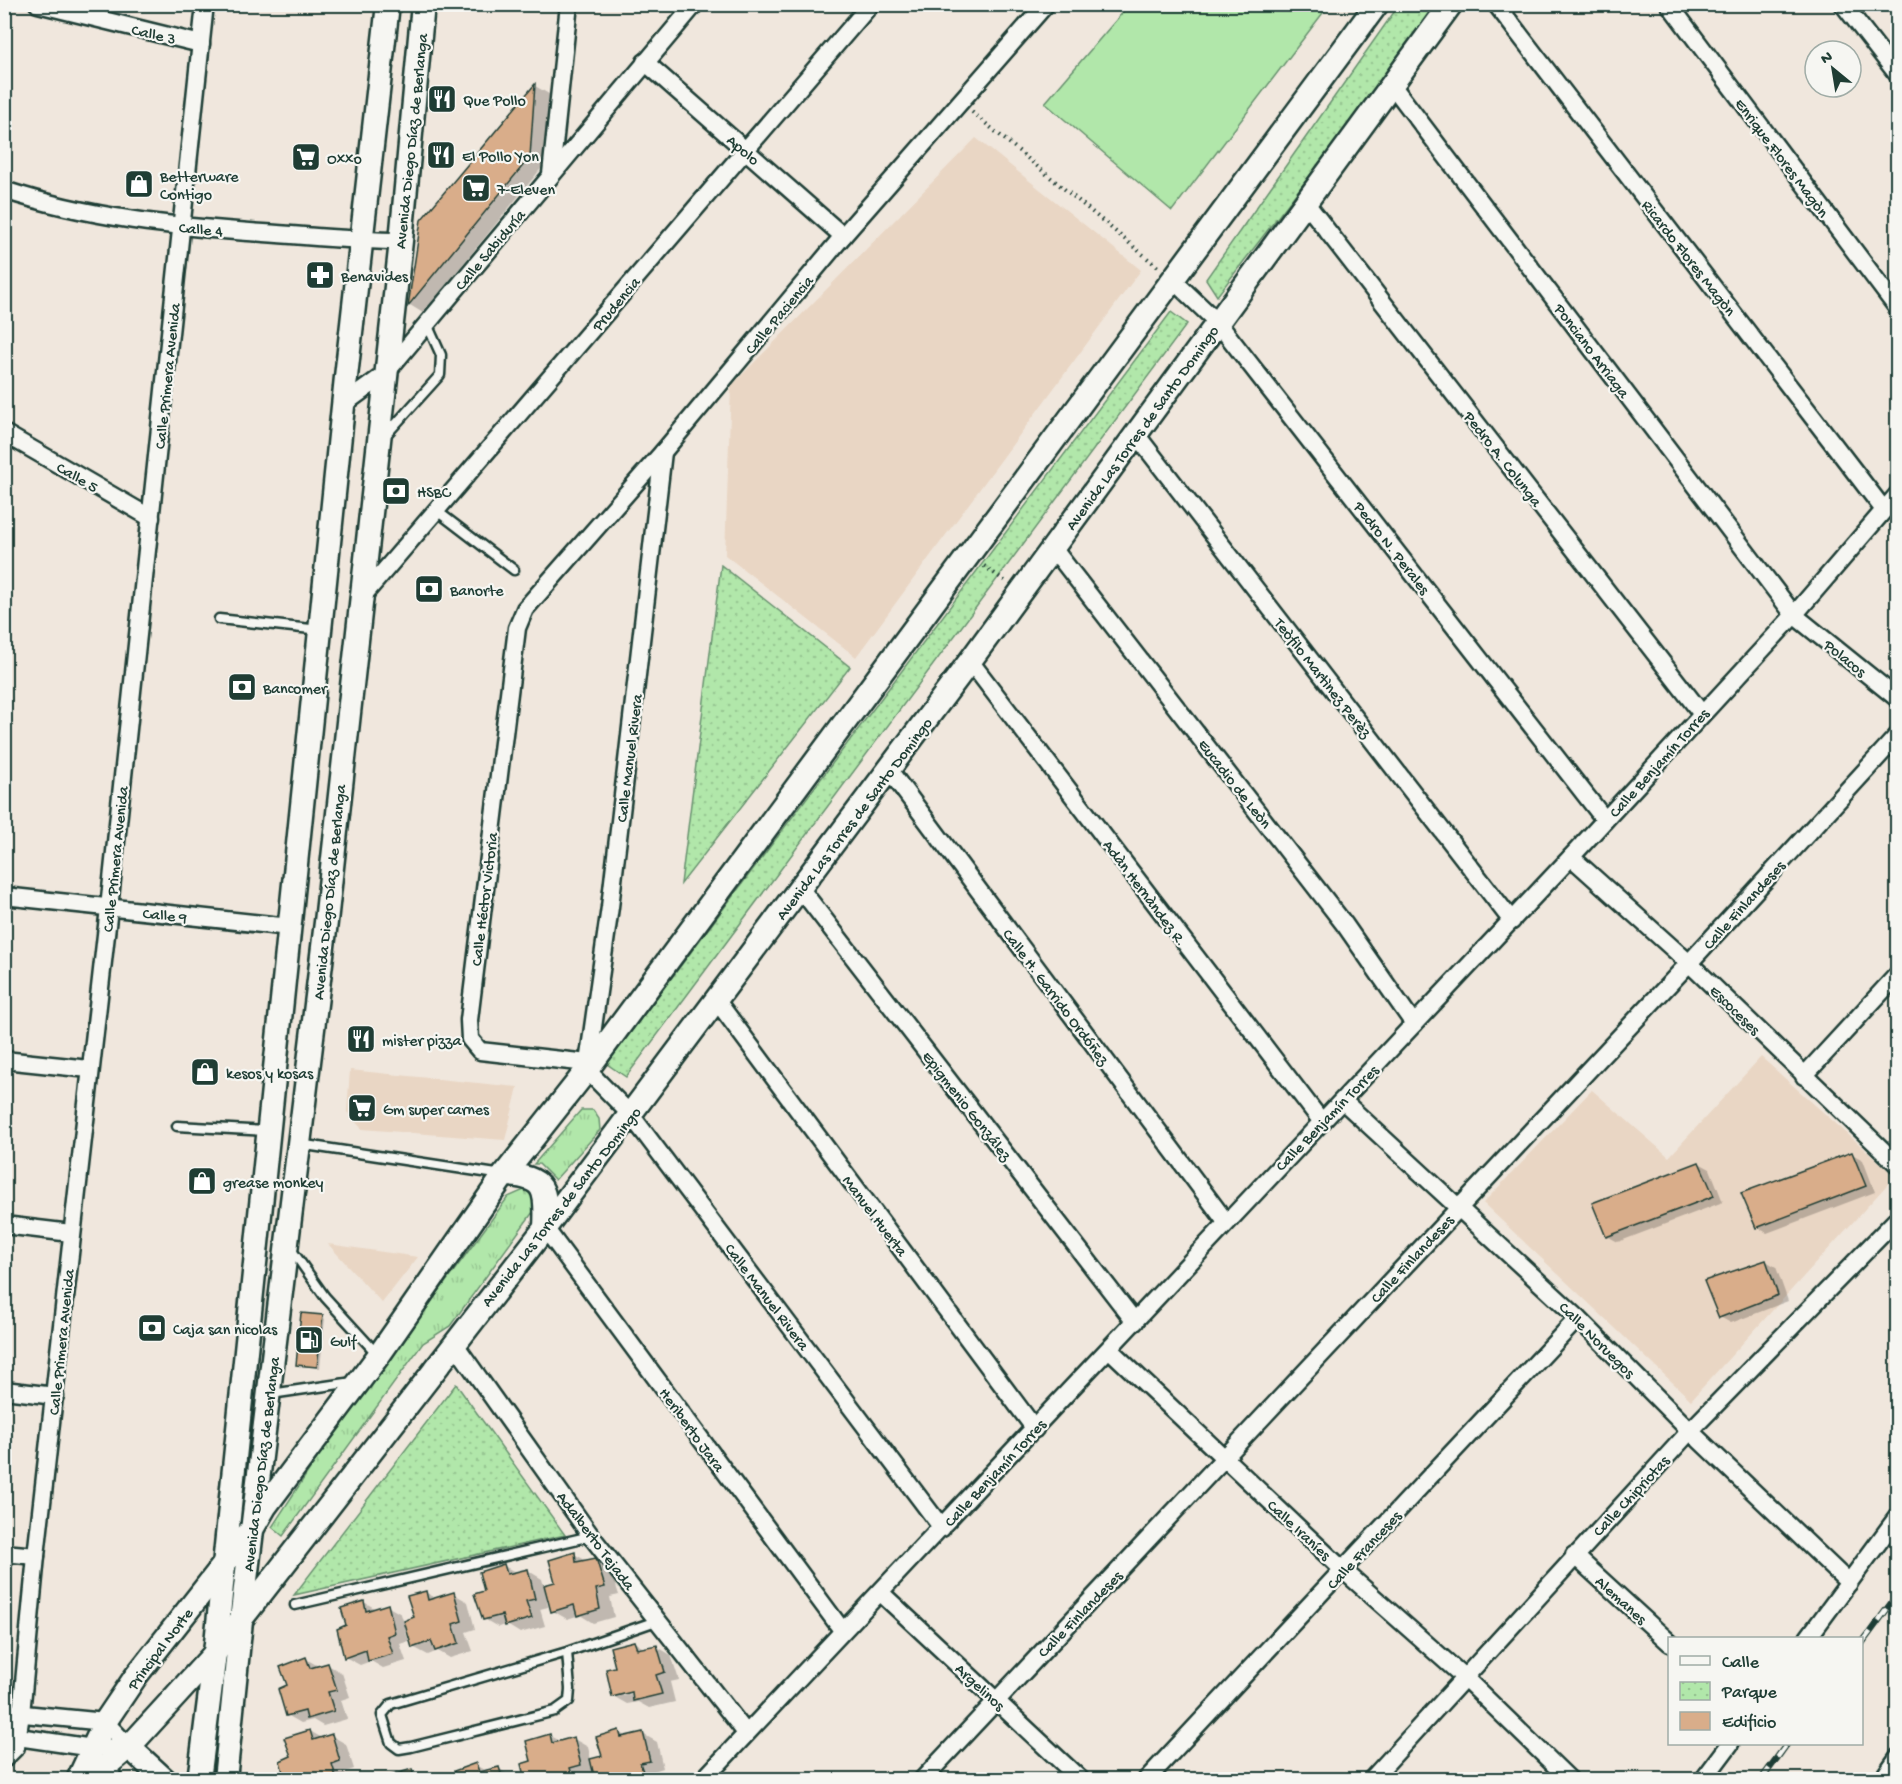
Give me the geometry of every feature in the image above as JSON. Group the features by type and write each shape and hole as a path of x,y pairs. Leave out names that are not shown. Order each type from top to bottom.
{"street":[{"name":"Calle 3","path":"38,4 201,44"},
{"name":"Calle Primera Avenida","path":"18,1737 13,1713 36,1556 55,1396 205,4"},
{"name":"Avenida Diego Díaz de Berlanga","path":"199,1779 215,1653 344,404 388,4"},
{"name":"Avenida Diego Díaz de Berlanga","path":"225,1779 267,1395 326,922 359,601 401,241 423,4"},
{"path":"551,174 569,4"},
{"name":"Calle Sabiduría","path":"344,404 384,375 695,4"},
{"name":"Prudencia","path":"359,601 871,4"},
{"name":"Calle Paciencia","path":"517,628 525,609 663,452 843,236 1046,4"},
{"path":"254,1526 265,1507 379,1355 504,1175 588,1067 1377,4"},
{"name":"Avenida Las Torres de Santo Domingo","path":"241,1621 717,1002 1451,4"},
{"name":"Ricardo Flores Magòn","path":"1496,4 1884,510"},
{"name":"Enrique Flores Magòn","path":"1669,4 1898,309"},
{"path":"1843,4 1898,75"},
{"name":"Apolo","path":"645,62 843,236"},
{"name":"Ponciano Arriaga","path":"1392,85 1794,615"},
{"name":"Calle 4","path":"4,190 63,208 181,227 362,241 401,241"},
{"name":"Pedro A. Colunga","path":"1305,202 1702,714"},
{"name":"Pedro N. Perales","path":"1174,280 1218,323 1605,820"},
{"name":"Calle 5","path":"4,433 151,518"},
{"name":"Teòfilo Martìnez Perèz","path":"1135,433 1512,921"},
{"name":"Calle Manuel Rivera","path":"663,452 610,907 588,1067 631,1115 942,1528"},
{"name":"Calle Benjamín Torres","path":"703,1779 842,1630 881,1593 1110,1350 1226,1222 1572,857 1794,615 1898,494"},
{"name":"Eucadio de Leòn","path":"1052,547 1345,925 1414,1024"},
{"name":"Polacos","path":"1794,615 1898,699"},
{"name":"Calle Héctor Victoria","path":"517,628 472,993 470,1039 480,1051 588,1067"},
{"name":"Adàn Hernàndez R.","path":"970,661 1322,1122"},
{"name":"Calle Finlandeses","path":"922,1779 1226,1459 1458,1206 1689,963 1898,735"},
{"name":"Calle H. Garrido Ordóñez","path":"889,770 1226,1222"},
{"name":"Escoceses","path":"1572,857 1689,963 1898,1165"},
{"name":"Epigmenio González","path":"800,888 1135,1322"},
{"name":"Calle 9","path":"4,896 290,927"},
{"path":"1804,1076 1898,974"},
{"name":"Manuel Huerta","path":"717,1002 1035,1429"},
{"path":"4,1060 89,1069"},
{"name":"Calle Noruegos","path":"1343,1101 1578,1318 1690,1431 1849,1583"},
{"path":"504,1175 523,1175 537,1181 546,1197 545,1228"},
{"name":"Calle Chipriotas","path":"1371,1779 1690,1431 1898,1218"},
{"path":"4,1225 71,1233"},
{"name":"Heriberto Jara","path":"545,1228 842,1630"},
{"name":"Calle Franceses","path":"1146,1779 1578,1318"},
{"name":"Adalberto Tejada","path":"454,1342 591,1536 746,1733"},
{"name":"Calle Iraníes","path":"1110,1350 1343,1570 1465,1678 1570,1779"},
{"path":"4,1390 55,1396"},
{"path":"1809,1637 1898,1516"},
{"name":"Principal Norte","path":"107,1763 105,1722 142,1669 254,1526"},
{"path":"4,1553 36,1556"},
{"name":"Alemanes","path":"1574,1555 1668,1641"},
{"name":"Argelinos","path":"881,1593 1081,1779"},
{"name":"Principal Norte","path":"89,1779 129,1747 215,1653 241,1621"},
{"path":"13,1713 105,1722 165,1779"},
{"path":"4,1759 15,1750 18,1737 107,1763"},
{"path":"1703,1779 1728,1745"},
{"path":"1882,1779 1898,1757"},
{"name":"Principal Norte","path":"78,1779 107,1763"}],"lane":[{"path":"377,445 440,375 441,355 427,324"},
{"path":"437,511 514,570"},
{"path":"219,619 321,630"},
{"path":"177,1126 268,1131"},
{"path":"299,1144 504,1175"},
{"path":"286,1241 325,1297 379,1355"},
{"path":"267,1395 359,1381"},
{"path":"295,1605 591,1536"},
{"path":"567,1652 569,1701 555,1711 411,1747 399,1749 391,1743 382,1715 391,1704 567,1652 659,1620"}],"path":[{"path":"960,102 1174,280"},
{"path":"969,554 1020,591"}],"shaded area":[{"path":"976,138 1141,270 856,657 725,555 731,386"},
{"path":"1761,1057 1895,1176 1691,1400 1483,1203 1592,1090 1669,1157"},
{"name":"Gm super carnes","path":"350,1070 518,1087 505,1140 362,1129 347,1112"},
{"path":"328,1244 418,1257 382,1303"}],"green space":[{"path":"1129,5 1329,5 1172,211 1045,103"},
{"path":"1399,5 1441,5 1217,296 1206,279"},
{"path":"1171,312 1187,324 626,1077 607,1064"},
{"path":"721,565 850,667 681,884"},
{"path":"581,1110 593,1110 599,1119 600,1130 555,1180 539,1164 534,1164"},
{"path":"526,1189 530,1191 534,1201 533,1212 450,1326 423,1343 283,1536 272,1527 317,1458 508,1197"},
{"path":"456,1384 565,1535 294,1595"}],"building":[{"name":"7-Eleven","path":"535,84 530,157 408,306 421,220"},
{"path":"1852,1152 1866,1186 1756,1228 1741,1193"},
{"path":"1699,1162 1714,1196 1606,1237 1592,1203"},
{"path":"1766,1260 1778,1295 1719,1318 1704,1281"},
{"name":"Gulf","path":"301,1313 323,1315 317,1367 296,1365"},
{"path":"575,1552 576,1562 596,1558 605,1587 596,1589 600,1609 577,1616 574,1605 551,1612 544,1585 555,1582 549,1560"},
{"path":"504,1564 507,1574 528,1569 535,1599 526,1601 532,1618 505,1626 502,1615 483,1620 474,1594 484,1591 479,1572"},
{"path":"426,1591 428,1600 454,1592 462,1621 453,1624 459,1643 435,1651 431,1641 412,1648 404,1621 414,1617 407,1596"},
{"path":"364,1601 366,1611 388,1604 395,1633 387,1636 393,1654 368,1661 366,1650 344,1658 337,1629 346,1625 341,1608"},
{"path":"634,1641 637,1649 657,1645 665,1672 656,1675 662,1694 633,1701 632,1692 612,1697 606,1669 615,1667 610,1647"},
{"path":"306,1657 310,1668 328,1663 337,1690 328,1692 334,1711 307,1719 305,1711 286,1716 278,1689 287,1685 280,1667"},
{"path":"310,1730 313,1740 332,1734 340,1761 332,1764 337,1780 285,1780 280,1761 291,1756 284,1738"},
{"path":"619,1730 621,1737 643,1732 650,1761 640,1763 646,1780 595,1780 590,1759 602,1756 596,1737"},
{"path":"550,1734 552,1743 574,1737 581,1765 570,1768 574,1780 525,1780 521,1764 531,1761 526,1741"},
{"path":"476,1763 479,1772 499,1767 503,1780 457,1780 454,1771"},
{"path":"412,1769 414,1778 434,1773 436,1780 387,1780 386,1777"}],"railway":[{"path":"1863,1642 1898,1594"},
{"path":"1761,1780 1786,1745"}],"place":[{"name":"Que Pollo","path":"442,99"},
{"name":"El Pollo Yon","path":"441,155"},
{"name":"Oxxo","path":"306,157"},
{"name":"Betterware Contigo","path":"139,184"},
{"name":"7-Eleven","path":"476,188"},
{"name":"Benavides","path":"320,275"},
{"name":"HSBC","path":"396,491"},
{"name":"Banorte","path":"429,589"},
{"name":"Bancomer","path":"242,687"},
{"name":"mister pizza","path":"361,1039"},
{"name":"kesos y kosas","path":"205,1072"},
{"name":"Gm super carnes","path":"362,1108"},
{"name":"grease monkey","path":"202,1181"},
{"name":"Caja san nicolas","path":"152,1328"},
{"name":"Gulf","path":"309,1340"}]}
